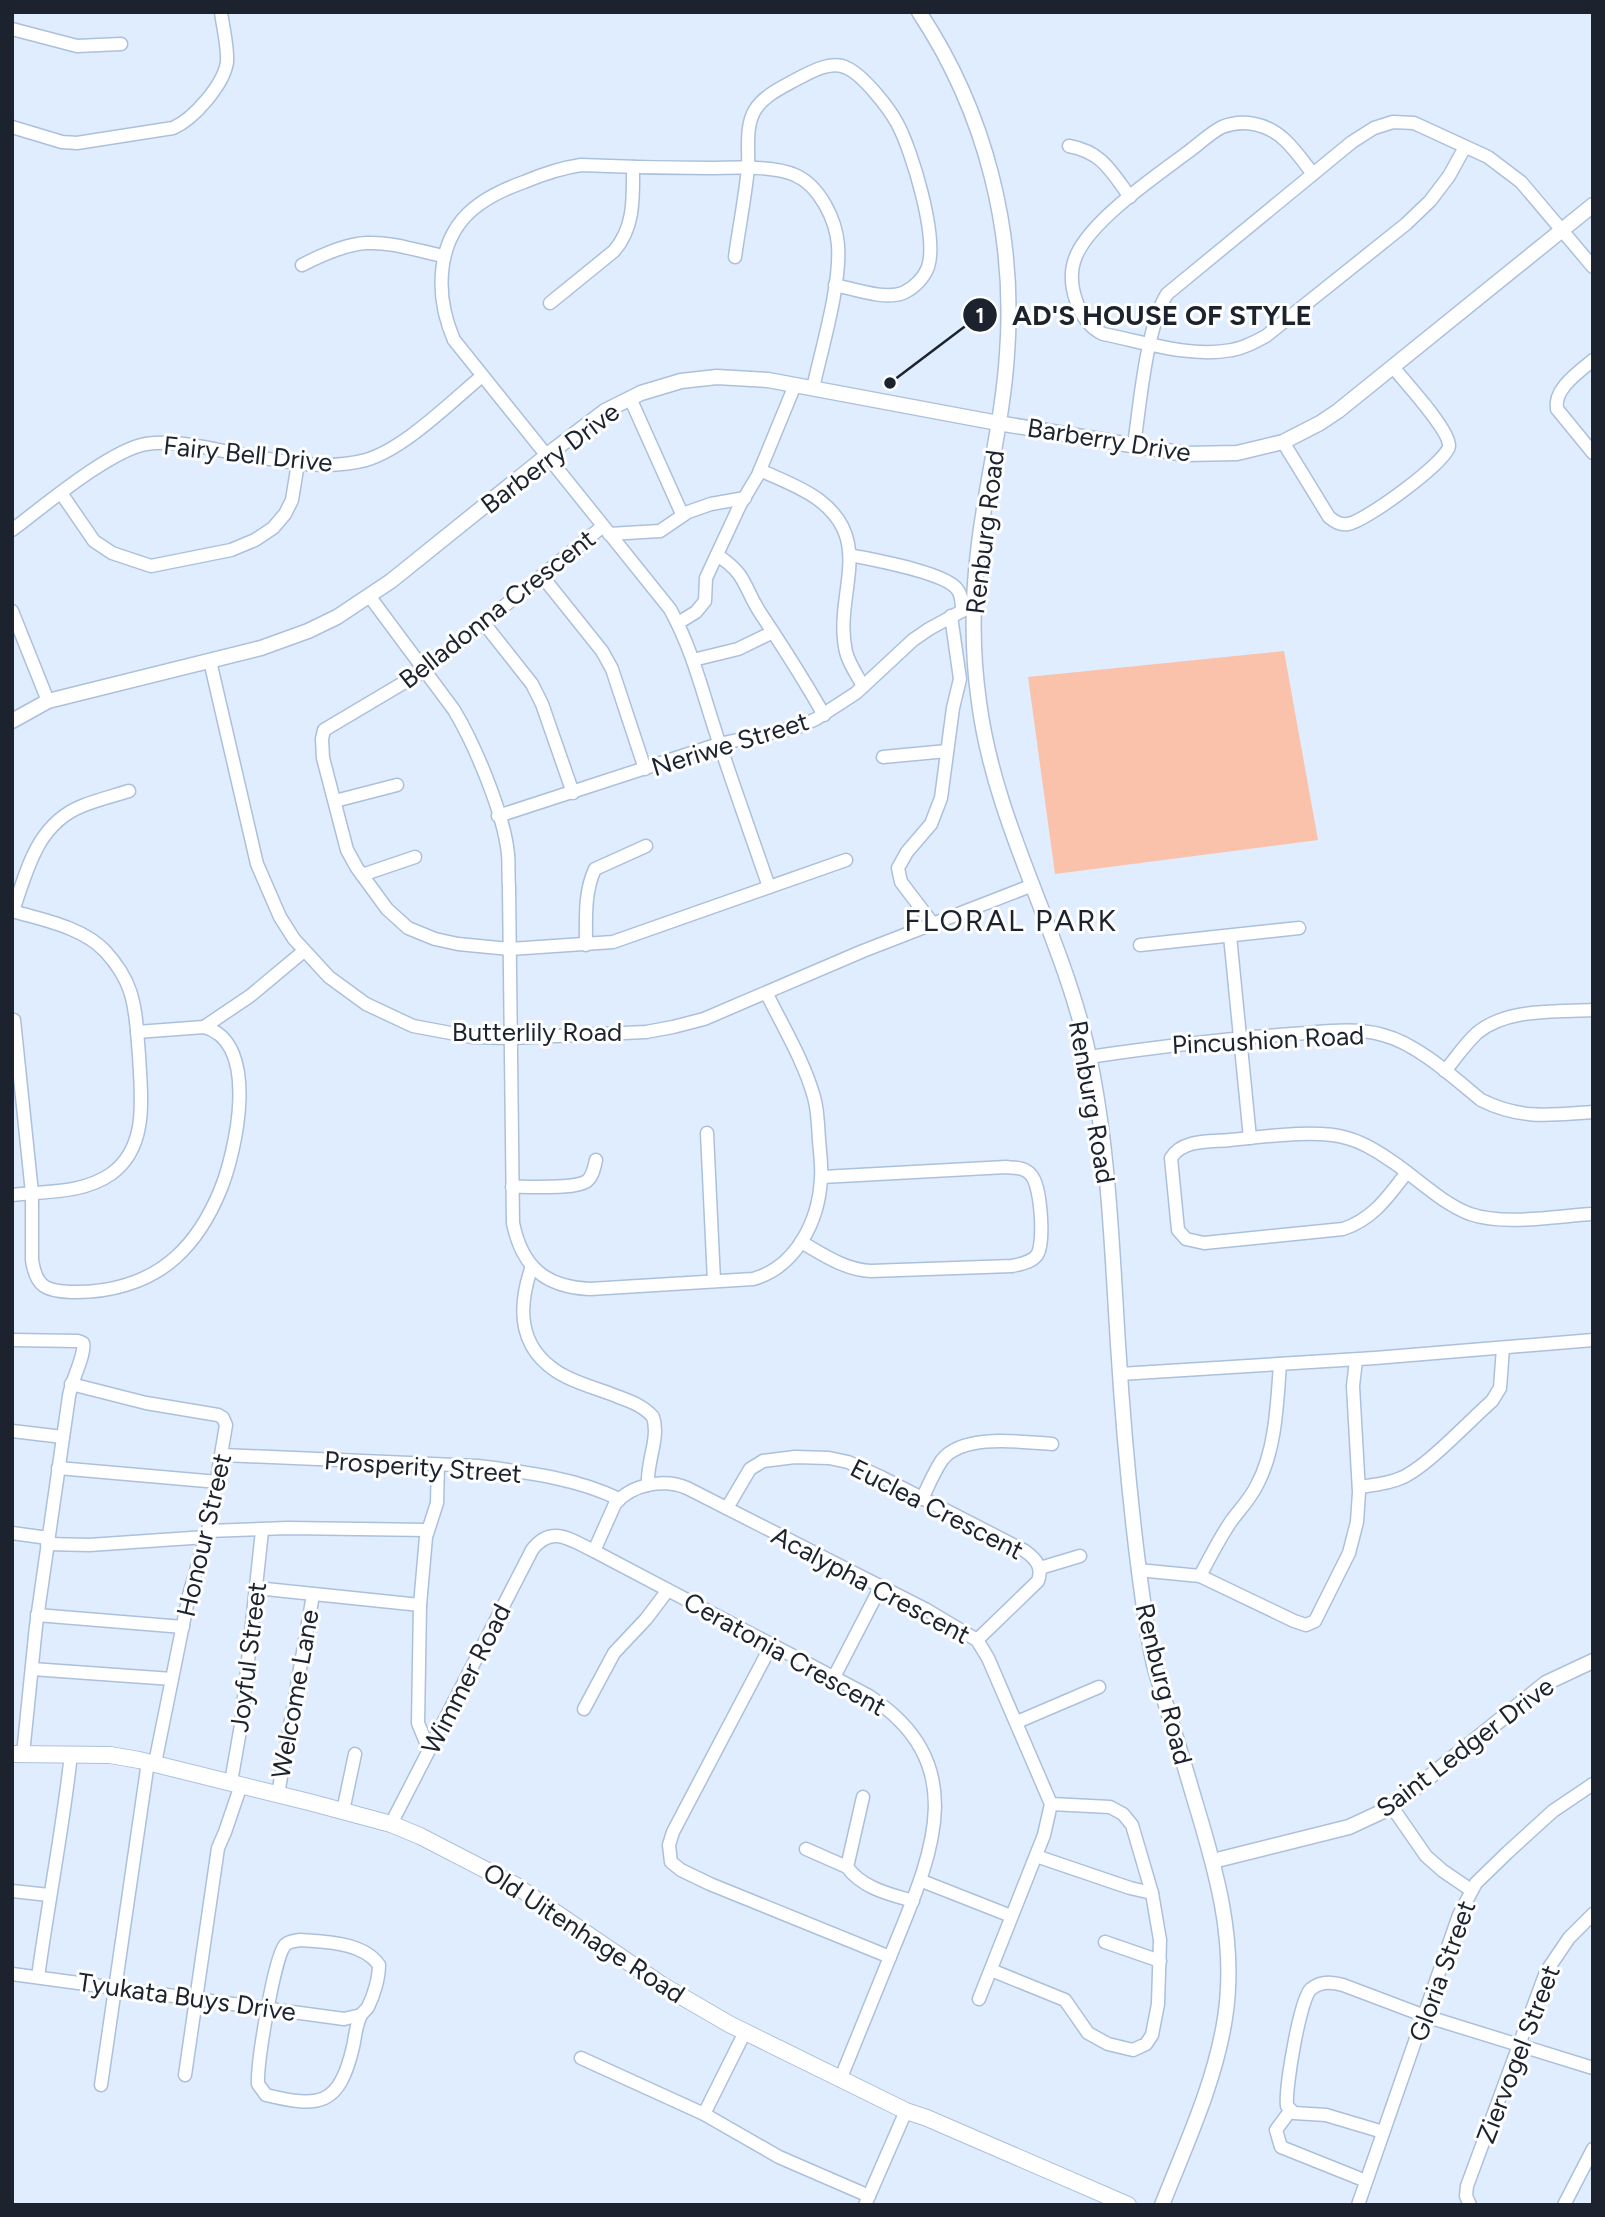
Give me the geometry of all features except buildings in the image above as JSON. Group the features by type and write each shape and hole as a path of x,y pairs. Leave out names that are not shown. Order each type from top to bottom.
{"main road":[{"name":"Old Uitenhage Road","path":"18,1754 110,1755 236,1783 391,1824 420,1836 514,1885 662,1985 745,2032 906,2111 1128,2205"}],"street":[{"path":"12,127 62,142 77,142 173,128 182,124 191,119 217,85 227,64 221,12"},
{"name":"Renburg Road","path":"919,12 960,81 990,169 1001,218 1009,287 1007,355 998,423 978,550 962,611 977,680 984,735 999,793 1066,977 1089,1057 1109,1202 1125,1443 1138,1570 1154,1665 1213,1861 1228,1934 1229,1981 1225,2016 1206,2093 1162,2205"},
{"path":"12,29 77,46 121,44"},
{"path":"735,257 747,169 750,121 754,111 769,96 816,69 846,67 860,78 897,122 914,167 931,250 928,267 922,278 901,293 890,295 835,285"},
{"path":"1133,445 1150,343 1159,307 1167,294 1352,142 1374,128 1393,122 1414,123 1488,157 1521,183 1593,267"},
{"path":"1313,174 1283,137 1269,128 1252,123 1235,123 1215,131 1098,225 1075,257 1075,300 1085,321 1103,334 1194,352 1233,350 1266,336 1406,224 1430,201 1449,176 1465,147"},
{"path":"1069,146 1083,148 1100,158 1130,197"},
{"path":"769,887 693,660 678,623 670,609 454,340 446,322 441,283 443,256 466,216 480,203 507,188 563,168 581,165 747,169 794,175 814,190 827,210 835,229 838,257 835,285 813,388"},
{"path":"550,303 622,242 632,210 634,167"},
{"name":"Barberry Drive","path":"12,721 48,701 261,648 308,631 370,597 596,417 630,398 658,387 704,378 742,377 1185,454 1237,453 1283,442 1338,411 1593,205"},
{"path":"302,265 330,250 366,241 389,243 443,256"},
{"path":"1593,360 1568,383 1558,395 1556,403 1593,453"},
{"path":"1283,442 1329,517 1336,523 1350,524 1373,513 1436,465 1450,448 1440,424 1393,367"},
{"name":"Fairy Bell Drive","path":"12,530 110,460 146,444 176,444 298,463 329,465 354,463 378,456 400,443 482,376"},
{"path":"678,623 703,604 705,582 760,470 795,385"},
{"path":"630,398 682,514"},
{"path":"61,494 94,541 112,553 151,566 231,550 255,540 273,528 292,500 298,463"},
{"path":"760,470 817,498 832,511 846,531 850,555 845,649 863,686"},
{"path":"606,530 660,531 682,514 711,504 745,498"},
{"name":"Belladonna Crescent","path":"606,530 541,576 425,670 324,730 321,739 323,758 347,850 362,875 387,909 408,928 435,939 510,949 613,942 846,860"},
{"path":"717,555 738,569 758,611 797,667 824,715"},
{"path":"850,555 929,574 950,582 959,592 962,611 960,679 953,708 941,798 931,824 907,852 898,868 901,882 933,924"},
{"path":"541,576 603,652 612,669 645,769"},
{"path":"370,597 465,729 498,816 508,853 512,1187 517,1238 532,1266 547,1279 570,1288 590,1289 753,1279 765,1276 787,1262 807,1233 818,1202 822,1177 815,1099 806,1074 767,994"},
{"path":"12,611 48,701"},
{"name":"Neriwe Street","path":"498,816 719,744 798,727 824,715 863,686 913,640 962,611"},
{"path":"483,622 532,684 542,704 573,793"},
{"path":"693,660 738,649 773,632"},
{"name":"Butterlily Road","path":"210,661 260,873 280,917 304,951 329,977 366,1004 397,1020 430,1030 458,1035 511,1038 655,1031 705,1019 863,951 1033,885"},
{"path":"883,757 947,751"},
{"path":"335,801 397,785"},
{"path":"12,1195 74,1189 111,1174 128,1156 140,1127 142,1106 137,1032 130,990 118,967 103,949 91,940 68,929 13,911 31,856 53,824 81,806 129,791"},
{"path":"586,945 587,902 595,869 646,846"},
{"path":"362,875 415,857"},
{"path":"1140,945 1299,928"},
{"path":"1230,936 1250,1138"},
{"path":"204,1027 250,996 304,951"},
{"path":"1445,1071 1475,1035 1496,1022 1526,1014 1593,1010"},
{"path":"14,1020 32,1193 33,1271 49,1290 105,1290 127,1285 155,1273 176,1257 201,1228 220,1192 233,1155 238,1115 237,1065 233,1051 224,1037 215,1030 204,1027 137,1032"},
{"name":"Pincushion Road","path":"1089,1057 1157,1046 1240,1038 1340,1031 1371,1032 1401,1042 1445,1071 1481,1100 1509,1112 1535,1115 1593,1112"},
{"path":"708,1133 714,1281"},
{"path":"1407,1172 1376,1212 1355,1225 1343,1229 1204,1243 1186,1239 1178,1230 1171,1158 1176,1151 1187,1145 1326,1134 1348,1138 1371,1148 1407,1172 1452,1204 1483,1217 1500,1220 1593,1214"},
{"path":"512,1187 578,1185 588,1180 596,1160"},
{"path":"801,1242 845,1267 858,1271 1012,1266 1030,1261 1036,1256 1041,1244 1037,1184 1034,1177 1021,1168 822,1177"},
{"path":"532,1266 525,1285 523,1322 530,1343 555,1371 640,1405 653,1417 655,1434 648,1467 648,1485"},
{"path":"12,1340 82,1341 84,1345 84,1353 71,1384 18,1754"},
{"path":"1120,1374 1356,1360 1593,1340"},
{"path":"1359,1487 1401,1479 1416,1470 1492,1401 1500,1388 1503,1348"},
{"path":"1138,1570 1200,1576 1294,1621 1311,1623 1321,1610 1352,1544 1357,1522 1359,1487 1353,1386 1356,1360"},
{"path":"1200,1576 1218,1542 1259,1483 1274,1430 1280,1364"},
{"name":"Honour Street","path":"71,1384 146,1403 218,1415 226,1425 223,1455 207,1534 189,1595 151,1763 113,1987 101,2085"},
{"path":"12,1431 63,1437"},
{"path":"922,1499 943,1458 959,1447 998,1441 1052,1444"},
{"name":"Prosperity Street","path":"223,1455 478,1466 582,1485 619,1499"},
{"name":"Euclea Crescent","path":"727,1508 745,1476 756,1465 771,1459 829,1458 848,1462 1025,1551 1037,1562 1040,1569 1038,1581 976,1640"},
{"path":"429,1750 418,1723 420,1605 428,1530 437,1503 438,1465"},
{"path":"58,1468 218,1482"},
{"name":"Acalypha Crescent","path":"619,1499 648,1485 676,1483 925,1609 976,1640 992,1666 1051,1804"},
{"path":"594,1551 619,1499"},
{"path":"12,1533 48,1541 89,1545 288,1528 428,1530"},
{"name":"Joyful Street","path":"185,2075 218,1847 225,1832 236,1783 262,1531"},
{"name":"Ceratonia Crescent","path":"546,1537 564,1537 594,1551 888,1708 912,1734 927,1760 933,1781 935,1821 922,1881 839,2080"},
{"name":"Wimmer Road","path":"391,1824 532,1550 546,1537"},
{"name":"Euclea Crescent","path":"1040,1569 1080,1556"},
{"path":"256,1588 420,1605"},
{"path":"834,1677 880,1588"},
{"path":"584,1709 614,1653 646,1619 668,1590"},
{"name":"Welcome Lane","path":"278,1794 313,1595"},
{"path":"37,1615 183,1627"},
{"path":"772,1644 673,1832 669,1845 671,1862 710,1884 890,1957"},
{"name":"Saint Ledger Drive","path":"1213,1861 1349,1827 1392,1807 1546,1683 1593,1661"},
{"path":"32,1670 172,1679"},
{"path":"1017,1722 1099,1688"},
{"path":"38,1977 49,1895 65,1812 71,1754"},
{"path":"343,1811 355,1754"},
{"name":"Gloria Street","path":"1358,2205 1459,1914 1471,1890 1541,1821 1593,1784"},
{"path":"847,1867 863,1797"},
{"path":"979,1999 1046,1829 1051,1804 1103,1806 1123,1814 1132,1825 1135,1835 1152,1893 1160,1940 1155,2029 1149,2041 1133,2050 1119,2048 1088,2033 1065,2000 991,1970"},
{"path":"1392,1807 1426,1856 1471,1890"},
{"path":"806,1849 847,1867 854,1876 880,1891 913,1902"},
{"path":"1035,1856 1152,1893"},
{"path":"922,1881 1011,1916"},
{"path":"12,1891 49,1895"},
{"name":"Ziervogel Street","path":"1470,2205 1466,2196 1467,2186 1546,1972 1569,1938 1593,1914"},
{"path":"300,1940 342,1945 366,1952 373,1957 379,1965 379,1974 369,2004 361,2015 351,2056 337,2089 330,2096 319,2102 307,2103 266,2095 258,2084 268,2008 284,1946 290,1941 300,1940"},
{"path":"1105,1942 1160,1961"},
{"name":"Tyukata Buys Drive","path":"12,1974 344,2019 361,2015"},
{"path":"1383,2132 1326,2115 1290,2111 1286,2100 1287,2081 1306,1995 1313,1987 1324,1983 1343,1985 1518,2047 1593,2068"},
{"path":"704,2114 745,2032"},
{"path":"581,2058 704,2114 779,2157 867,2200 906,2111"},
{"path":"1290,2111 1276,2130 1281,2147 1366,2181"},
{"path":"1564,2205 1593,2149"}],"shaded area":[{"path":"1284,651 1318,840 1055,874 1028,677"}],"place":[{"name":"AD'S HOUSE OF STYLE","path":"890,383"}],"district":[{"name":"FLORAL PARK","path":"1011,920"}]}
